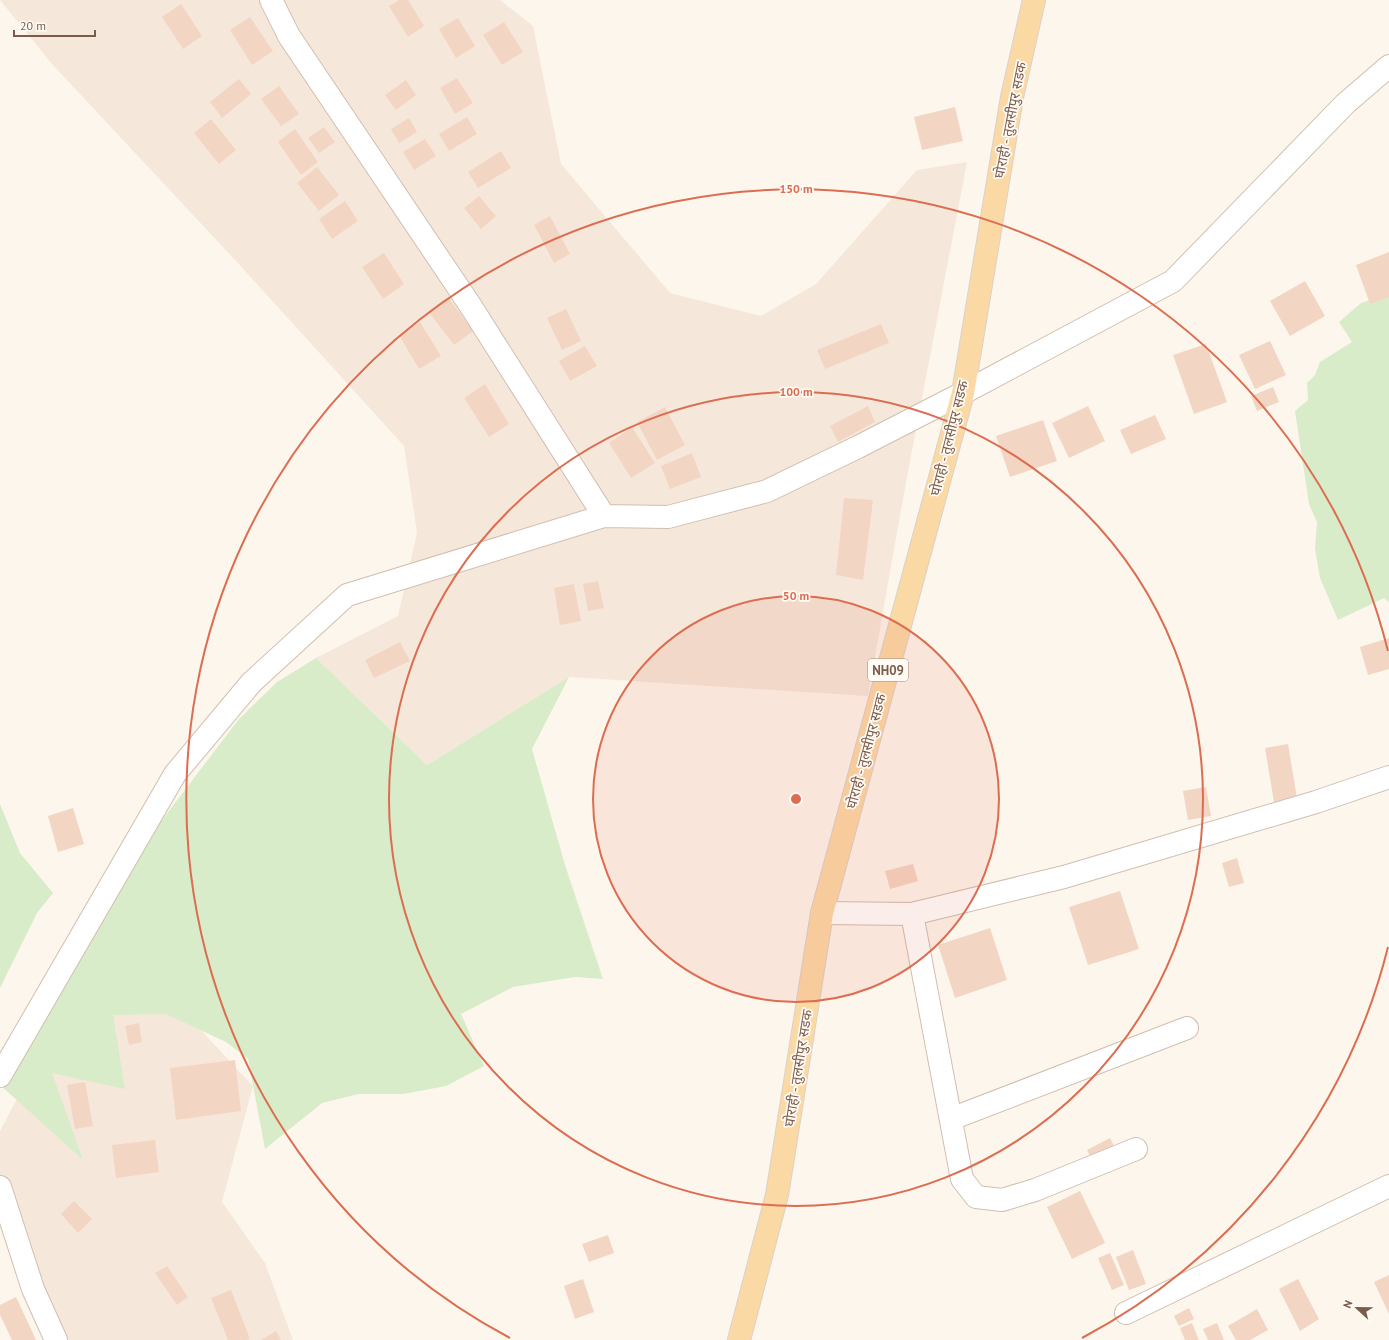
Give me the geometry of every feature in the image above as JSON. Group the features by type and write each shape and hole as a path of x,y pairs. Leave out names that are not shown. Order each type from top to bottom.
{"main road":[{"name":"घोराही - तुलसीपुर सडक","path":"739,1340 777,1195 822,913 963,393 1012,97 1034,0"}],"street":[{"path":"271,0 289,36 470,305 604,516"},
{"path":"0,1076 175,774 251,683 347,595 604,516 668,517 767,491 858,447 1173,281 1345,104 1389,66"},
{"path":"822,913 912,914 1064,877 1316,802 1389,776"},
{"path":"912,914 962,1179 976,1196 1002,1200 1036,1190 1136,1149"},
{"path":"951,1119 1187,1028"},
{"path":"1126,1313 1389,1186"},
{"path":"0,1187 33,1289 56,1340"}],"shaded area":[{"path":"0,0 500,0 533,26 561,164 670,293 761,316 816,284 917,170 967,162 904,493 868,696 569,677 427,765 316,658 398,616 417,533 404,446 236,261 52,64"},
{"path":"169,996 253,1086 222,1202 265,1263 293,1340 52,1340 0,1213 0,1131 57,1022"}],"green space":[{"path":"1389,294 1389,602 1384,598 1338,620 1320,578 1315,549 1317,522 1309,504 1295,411 1308,400 1307,383 1315,375 1320,362 1352,342 1339,322 1361,303"},
{"path":"316,658 427,765 569,677 532,749 565,865 603,979 575,977 513,987 461,1014 484,1066 446,1086 403,1094 359,1094 322,1103 265,1149 248,1059 226,1042 166,1014 113,1015 125,1089 52,1073 83,1160 0,1085 104,896 239,719 277,682"},
{"path":"0,804 20,853 53,893 37,913 0,988"}],"building":[{"path":"399,0 408,0 424,26 408,37 389,6"},
{"path":"181,4 202,36 183,49 162,17"},
{"path":"250,17 273,51 252,65 230,30"},
{"path":"458,18 475,46 456,58 439,29"},
{"path":"504,22 523,52 502,65 483,35"},
{"path":"457,78 473,103 455,114 440,88"},
{"path":"239,79 251,94 222,118 210,102"},
{"path":"406,80 416,95 396,110 385,95"},
{"path":"279,86 299,114 281,126 261,99"},
{"path":"955,107 963,141 922,150 914,117"},
{"path":"467,117 477,134 449,151 439,134"},
{"path":"409,118 417,132 399,143 391,129"},
{"path":"211,119 236,150 219,164 194,133"},
{"path":"324,127 335,142 319,153 308,138"},
{"path":"295,129 318,162 301,175 278,142"},
{"path":"425,139 436,156 414,170 403,152"},
{"path":"501,151 511,168 478,188 468,172"},
{"path":"317,167 339,195 319,211 297,183"},
{"path":"479,196 496,216 481,229 464,208"},
{"path":"345,201 358,221 332,239 319,219"},
{"path":"550,216 570,254 554,263 534,225"},
{"path":"1389,252 1389,297 1370,304 1356,265"},
{"path":"384,253 404,284 383,299 362,267"},
{"path":"1305,281 1325,316 1290,336 1270,301"},
{"path":"448,297 473,331 454,345 428,311"},
{"path":"566,309 581,341 562,350 547,318"},
{"path":"420,322 441,356 419,369 399,335"},
{"path":"881,324 889,343 825,369 817,350"},
{"path":"1270,341 1286,375 1255,389 1239,355"},
{"path":"1206,344 1227,402 1194,414 1173,355"},
{"path":"585,346 597,366 570,381 559,361"},
{"path":"485,384 509,424 489,437 464,398"},
{"path":"1273,387 1279,402 1257,411 1251,396"},
{"path":"868,406 875,422 838,442 830,426"},
{"path":"1088,406 1105,441 1069,458 1052,423"},
{"path":"665,407 685,445 657,460 637,422"},
{"path":"1155,415 1166,439 1131,454 1120,430"},
{"path":"1043,420 1057,461 1010,477 996,436"},
{"path":"632,427 655,463 631,478 609,443"},
{"path":"692,453 701,477 670,489 661,466"},
{"path":"844,498 873,500 863,580 836,575"},
{"path":"598,581 604,608 588,611 583,584"},
{"path":"574,584 581,621 560,625 554,588"},
{"path":"1389,638 1389,669 1368,675 1360,647"},
{"path":"400,642 410,661 374,678 365,660"},
{"path":"1288,744 1297,798 1274,802 1265,748"},
{"path":"1206,787 1211,816 1188,820 1183,791"},
{"path":"73,808 84,844 58,852 48,816"},
{"path":"1237,858 1244,883 1229,887 1222,863"},
{"path":"913,864 918,881 890,889 885,871"},
{"path":"1120,891 1139,949 1088,965 1069,907"},
{"path":"990,928 1007,980 955,998 938,945"},
{"path":"139,1023 142,1042 129,1045 125,1026"},
{"path":"235,1060 241,1111 176,1120 170,1068"},
{"path":"85,1082 93,1126 75,1129 67,1085"},
{"path":"1110,1138 1117,1152 1093,1163 1087,1150"},
{"path":"155,1140 159,1172 116,1178 112,1145"},
{"path":"1080,1191 1105,1243 1072,1259 1047,1207"},
{"path":"74,1201 92,1219 78,1233 61,1214"},
{"path":"608,1235 614,1253 589,1262 582,1244"},
{"path":"1133,1250 1146,1284 1129,1290 1116,1257"},
{"path":"1110,1253 1124,1285 1112,1290 1098,1258"},
{"path":"167,1266 188,1297 177,1305 155,1273"},
{"path":"1389,1275 1389,1314 1374,1282"},
{"path":"583,1279 594,1312 575,1319 564,1286"},
{"path":"1298,1279 1319,1319 1300,1331 1279,1289"},
{"path":"231,1290 250,1339 228,1340 211,1298"},
{"path":"16,1297 36,1340 12,1340 0,1315 0,1305"},
{"path":"1189,1308 1194,1319 1179,1326 1174,1316"},
{"path":"1257,1309 1268,1330 1250,1340 1236,1340 1228,1326"},
{"path":"1192,1323 1199,1340 1185,1340 1180,1328"},
{"path":"1217,1323 1224,1340 1208,1340 1203,1329"},
{"path":"276,1331 281,1340 261,1340"}]}
